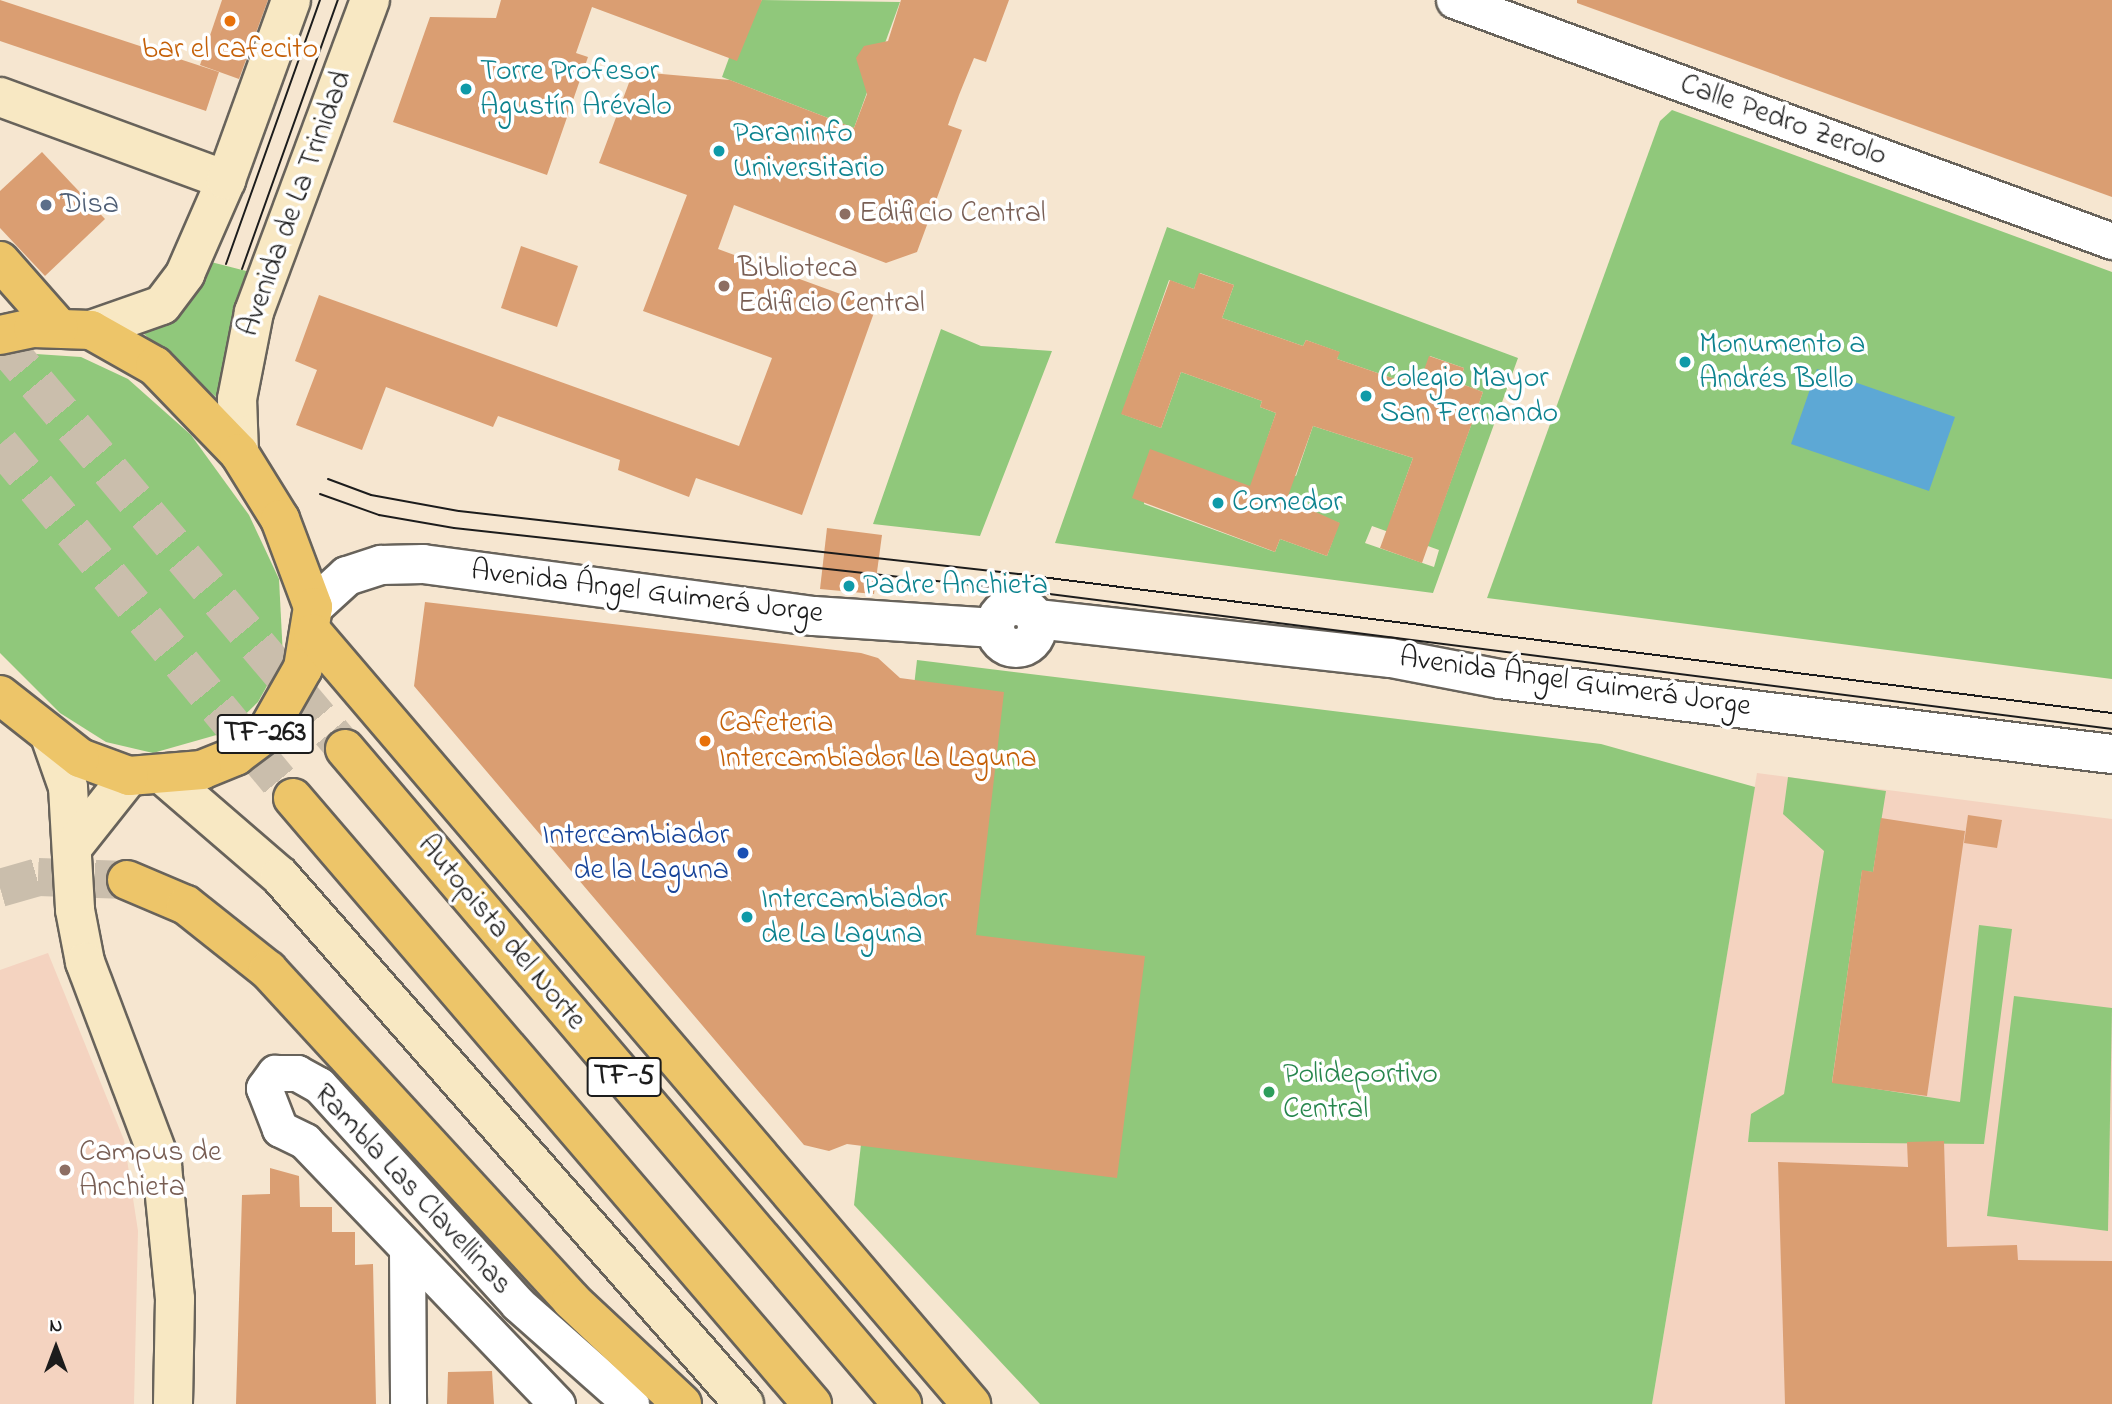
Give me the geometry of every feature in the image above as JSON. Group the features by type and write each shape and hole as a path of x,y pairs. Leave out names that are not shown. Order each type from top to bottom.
{"main road":[{"path":"0,335 75,329 162,305 198,248 226,180 291,0"},
{"name":"Avenida de La Trinidad","path":"239,453 237,399 254,312 370,0"},
{"path":"0,97 226,180"},
{"path":"0,261 75,329 155,366 239,453 280,519 313,620 971,1404"},
{"name":"TF-263","path":"147,776 236,756 266,733 289,700 313,620"},
{"path":"0,695 79,758 147,776 280,876 744,1404"},
{"path":"0,731 44,732"},
{"path":"44,732 68,787 85,961 163,1166 175,1299 173,1404"},
{"name":"Autopista del Norte","path":"345,749 902,1404"},
{"path":"72,848 147,776"},
{"name":"TF-5","path":"293,798 812,1404"},
{"path":"127,880 186,905 268,970 570,1300 682,1404"}],"street":[{"name":"Calle Pedro Zerolo","path":"1454,0 2112,241"},
{"name":"Avenida Ángel Guimerá Jorge","path":"313,620 348,576 381,565 423,564 814,616 995,628 999,640 1021,649 1038,632 1037,619 1391,658 1500,679 2112,754"},
{"name":"Rambla Las Clavellinas","path":"557,1404 305,1141 280,1129 264,1088 275,1073 297,1073 319,1085 518,1304 631,1404"},
{"path":"407,1250 408,1404"}],"shaded area":[{"path":"1757,773 2112,819 2112,1404 1652,1404"},
{"name":"Campus de Anchieta","path":"48,953 124,1140 138,1231 134,1404 0,1404 0,970"}],"green space":[{"path":"762,0 900,2 854,128 722,77 737,36"},
{"path":"1672,110 2112,272 2112,679 1487,598 1660,121"},
{"path":"1167,227 1518,358 1433,593 1055,543","holes":["1200,273 1234,285 1222,318 1303,346 1306,340 1339,352 1337,359 1418,387 1430,356 1464,368 1459,383 1483,392 1434,528 1393,513 1413,458 1313,426 1296,476 1259,463 1276,413 1260,407 1262,401 1181,372 1161,428 1122,414 1169,280 1194,289","1150,450 1339,523 1327,556 1280,539 1275,552 1144,504","1372,526 1439,550 1434,567 1365,543"]},
{"path":"211,262 254,273 224,404 144,334 172,318"},
{"path":"941,329 981,346 1052,351 980,536 873,524"},
{"path":"36,354 81,357 128,379 191,435 249,515 279,579 283,657 258,702 227,732 153,753 106,742 60,713 0,653 0,364"},
{"name":"Polideportivo Central","path":"917,660 1601,744 1755,787 1652,1404 1040,1404 854,1205"},
{"path":"1788,777 1886,791 1873,872 1862,871 1832,1082 1960,1102 1979,925 2012,929 1984,1144 1748,1142 1751,1114 1784,1094 1824,851 1783,814"},
{"path":"2014,996 2112,1008 2108,1231 1987,1216"}],"water":[{"path":"1817,369 1955,417 1929,491 1791,444"}],"building":[{"path":"0,0 219,72 206,111 0,41"},
{"path":"222,0 268,0 239,79 200,65"},
{"path":"501,0 762,0 737,61 592,7 576,53 588,57 547,175 393,122 430,17 496,18"},
{"name":"Edificio Central","path":"901,0 1009,0 986,62 974,58 948,125 962,130 917,252 886,263 734,205 718,249 876,307 802,515 696,478 689,497 618,470 620,460 498,416 493,427 386,387 362,450 296,425 317,370 295,361 319,295 739,446 772,358 643,311 687,195 599,163 630,80 639,72 730,80 854,128 867,94 856,58 864,46 888,41"},
{"path":"1577,0 2112,0 2112,197 1577,3"},
{"name":"Disa","path":"42,152 105,219 45,276 0,228 0,191"},
{"path":"521,246 578,266 557,327 501,308"},
{"name":"Colegio Mayor San Fernando","path":"1199,273 1234,285 1222,318 1303,346 1306,340 1340,352 1337,359 1418,387 1429,356 1464,368 1459,383 1483,392 1422,563 1380,548 1413,458 1313,426 1287,499 1340,523 1327,556 1280,539 1275,552 1132,498 1150,449 1250,486 1276,413 1260,407 1262,401 1181,372 1161,428 1121,414 1170,280 1194,289"},
{"path":"827,528 882,535 874,594 820,589"},
{"name":"Intercambiador de La Laguna","path":"425,602 861,653 878,658 900,678 1004,692 976,935 1145,956 1117,1178 847,1144 829,1151 804,1145 414,686"},
{"path":"1968,815 2002,820 1997,848 1964,843"},
{"path":"1881,818 1965,831 1927,1096 1832,1083 1862,870 1873,872"},
{"path":"1944,1141 1947,1247 2017,1245 2018,1260 2112,1261 2112,1404 1785,1404 1778,1162 1908,1167 1907,1142"},
{"path":"270,1168 299,1176 300,1207 332,1207 332,1232 355,1232 355,1265 373,1264 376,1404 236,1404 242,1195 270,1194"},
{"path":"492,1371 494,1404 447,1404 448,1372"}],"tunnel":[{"path":"0,340 345,749"},
{"path":"0,444 293,798"},
{"path":"0,888 38,877 127,880"}],"tram line":[{"path":"226,264 320,0"},
{"path":"242,269 338,0"},
{"path":"328,479 371,495 459,511 1018,574 2112,713"},
{"path":"320,494 379,515 454,528 1018,590 2112,729"}],"place":[{"name":"bar el cafecito","path":"230,21"},
{"name":"Torre Profesor Agustín Arévalo","path":"466,89"},
{"name":"Paraninfo Universitario","path":"719,151"},
{"name":"Disa","path":"46,205"},
{"name":"Edificio Central","path":"845,214"},
{"name":"Biblioteca Edificio Central","path":"724,286"},
{"name":"Monumento a Andrés Bello","path":"1685,362"},
{"name":"Colegio Mayor San Fernando","path":"1366,396"},
{"name":"Comedor","path":"1218,503"},
{"name":"Padre Anchieta","path":"849,586"},
{"name":"Cafeteria Intercambiador La Laguna","path":"705,741"},
{"name":"Intercambiador de la Laguna","path":"743,853"},
{"name":"Intercambiador de La Laguna","path":"747,917"},
{"name":"Polideportivo Central","path":"1269,1092"},
{"name":"Campus de Anchieta","path":"65,1170"}]}
